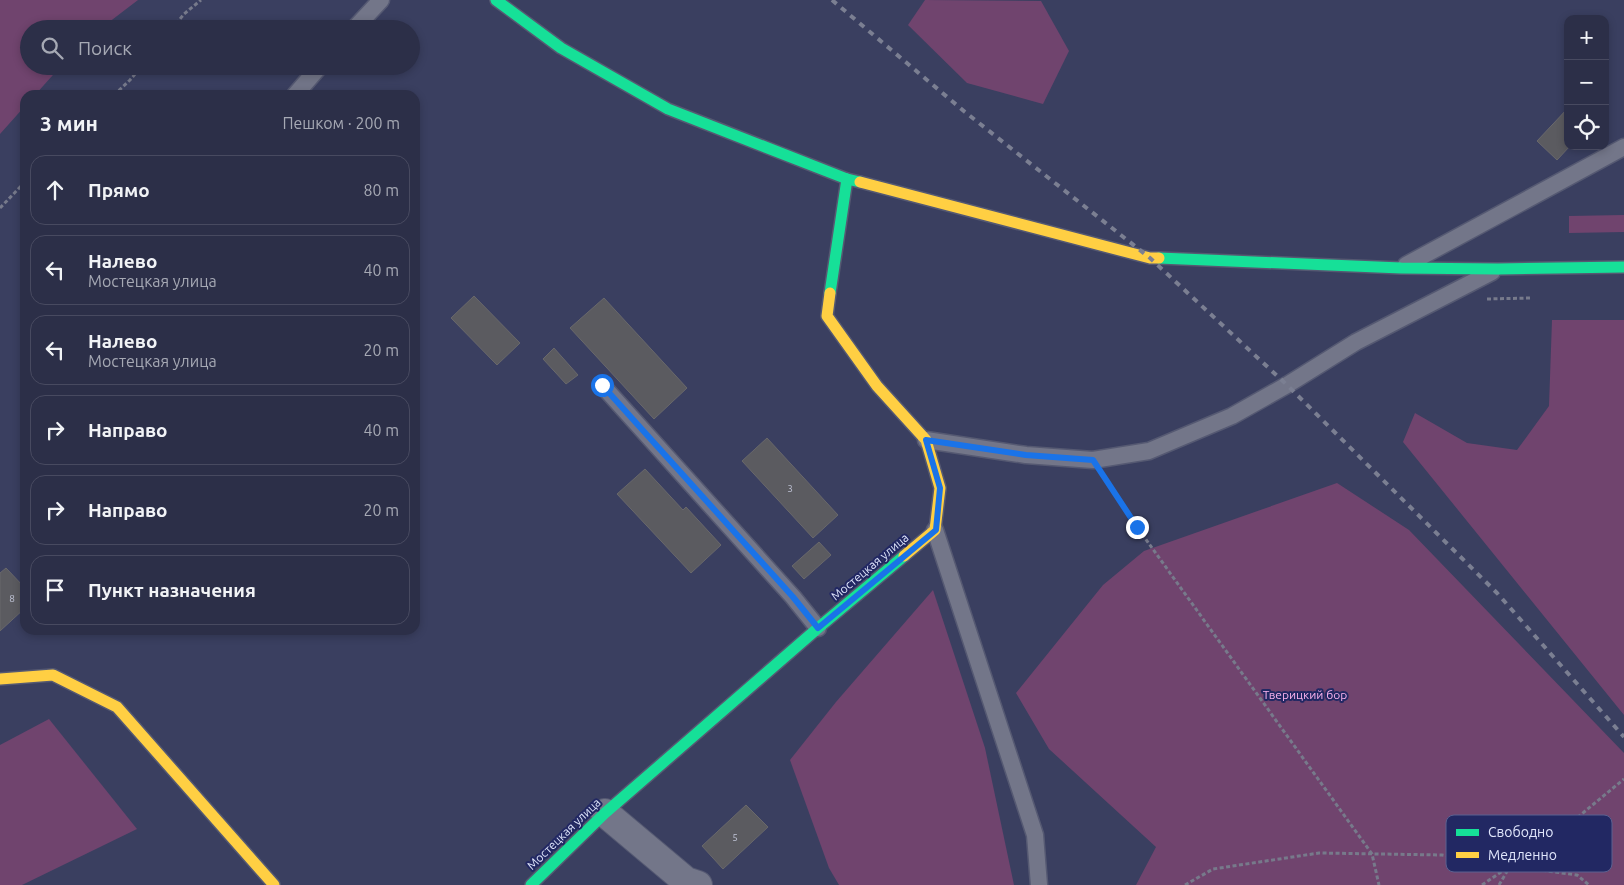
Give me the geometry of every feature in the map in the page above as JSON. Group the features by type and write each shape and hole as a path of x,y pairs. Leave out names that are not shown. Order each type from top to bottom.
{"street":[{"path":"496,0 561,48 668,109 848,179 1150,258 1401,268 1624,267"},
{"path":"848,179 827,316 877,386 926,440 940,488 936,530"},
{"name":"Мостецкая улица","path":"531,885 605,813 818,628 936,530"},
{"path":"0,679 53,675 117,707 274,885"},
{"path":"605,813 686,881 698,885"}],"lane":[{"path":"362,20 381,0"},
{"path":"299,90 312,75"},
{"path":"1401,268 1624,146"},
{"path":"926,440 1026,455 1093,460 1149,450 1232,416 1287,385 1356,342 1498,269"},
{"path":"602,385 793,597 818,628"},
{"path":"936,530 1036,835 1039,885"}],"path":[{"path":"179,20 201,0"},
{"path":"119,90 134,75"},
{"path":"0,208 20,187"},
{"path":"1093,460 1137,527 1372,854 1379,885"},
{"path":"1580,815 1624,779"},
{"path":"1185,885 1213,869 1319,853 1446,856"},
{"path":"1482,885 1501,872"},
{"path":"1499,885 1507,872"},
{"path":"1555,872 1577,875 1589,885"}],"green space":[{"path":"0,0 138,0 112,20 20,20 20,75 53,75 39,90 20,90 20,112 0,134"},
{"path":"925,0 1041,1 1069,51 1043,104 967,83 908,25"},
{"path":"1624,215 1624,232 1569,233 1569,216"},
{"path":"1552,320 1624,320 1624,715 1403,442 1415,413 1467,443 1517,450 1549,406"},
{"name":"Тверицкий бор","path":"1337,483 1409,530 1624,753 1624,885 1136,885 1156,847 1049,749 1016,693 1103,585 1144,551"},
{"path":"933,590 985,748 1014,885 839,885 829,868 790,760 836,702"},
{"path":"49,719 137,829 22,885 0,885 0,745"}],"building":[{"path":"1564,112 1564,150 1566,150 1557,160 1537,141"},
{"path":"474,296 520,343 497,365 451,318"},
{"path":"604,298 687,388 654,419 570,328"},
{"path":"554,348 578,375 566,384 543,359"},
{"path":"767,438 838,515 813,538 742,461"},
{"path":"645,469 683,510 686,507 721,545 691,573 617,494"},
{"path":"819,542 831,555 804,579 792,566"},
{"path":"6,568 20,583 20,613 0,631 0,573"},
{"path":"746,805 768,827 723,869 702,846"}],"railway":[{"path":"832,0 965,112 1150,258 1287,385 1497,593 1624,737"}],"traffic: fast":[{"path":"496,0 561,48 668,109 847,179 860,182"},
{"path":"830,293 847,179"},
{"path":"1159,258 1401,268 1624,267"},
{"path":"531,885 605,813 904,556"}],"traffic: slow":[{"path":"860,182 1150,258 1159,258"},
{"path":"830,293 827,316 877,386 926,440 940,488 935,530 904,556"},
{"path":"0,679 53,675 117,707 274,885"}],"route":[{"path":"602,385 793,597 818,628 936,530 940,488 926,440 1026,455 1093,460 1137,527"}]}
